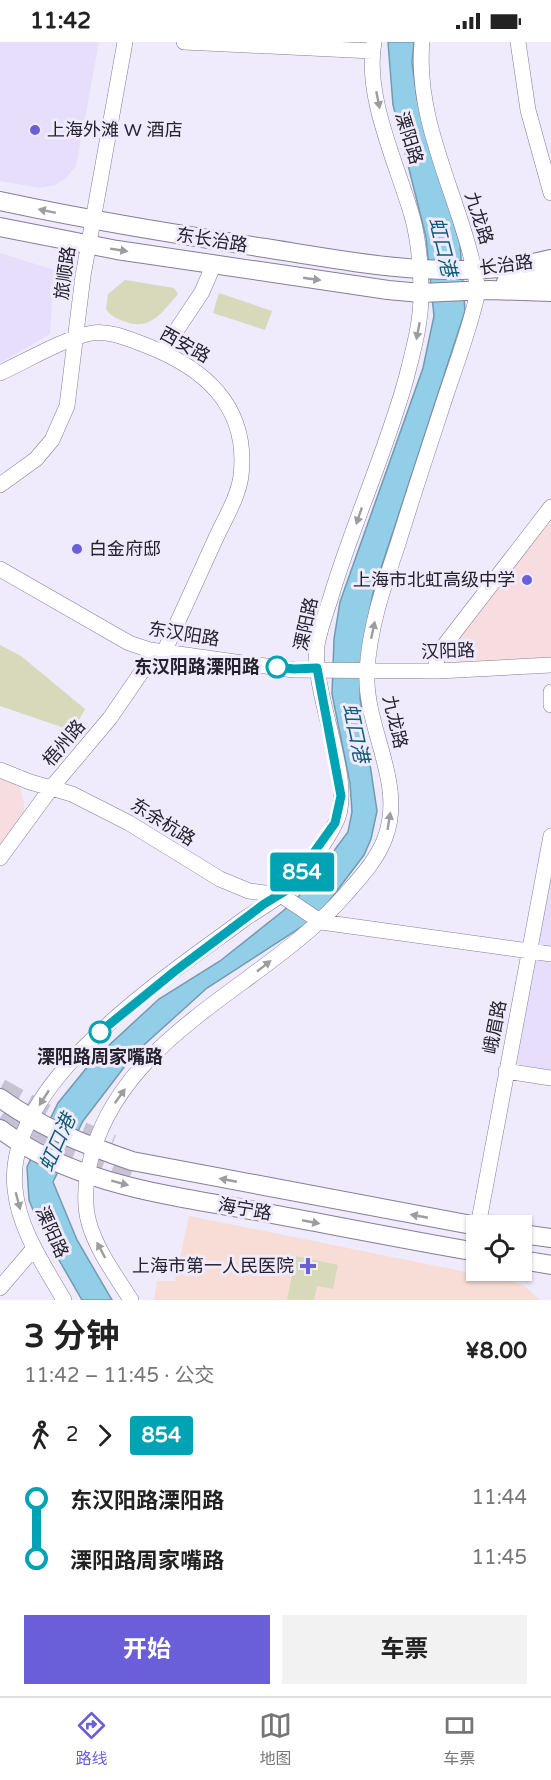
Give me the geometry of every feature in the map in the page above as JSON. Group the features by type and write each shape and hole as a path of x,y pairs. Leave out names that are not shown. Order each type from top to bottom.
{"main road":[{"name":"东长治路","path":"0,201 93,221 388,267 422,269"},
{"name":"东长治路","path":"0,227 89,245 214,264 424,293 449,292"},
{"name":"长治路","path":"422,269 469,269 550,264"},
{"path":"478,291 550,264"},
{"name":"长治路","path":"449,292 551,292"},
{"name":"海宁路","path":"0,1098 36,1122 86,1145 132,1161 466,1224"},
{"name":"海宁路","path":"0,1129 24,1146 64,1166 87,1173 192,1199 466,1250"},
{"path":"532,1232 551,1229"},
{"path":"532,1235 551,1238"},
{"path":"532,1262 551,1265"}],"street":[{"name":"旅顺路","path":"0,485 36,459 52,440 61,423 69,394 89,245 125,42"},
{"path":"184,42 373,47"},
{"name":"九龙路","path":"131,1300 92,1232 86,1207 86,1145 112,1106 147,1061 301,909 367,869 380,850 388,828 390,791 368,694 358,671 371,638 384,586 478,291 469,269 422,96 422,42"},
{"path":"518,42 528,110 551,193"},
{"name":"溧阳路","path":"64,1300 34,1248 24,1225 15,1192 14,1163 66,1068 109,1023 219,938 301,909 293,884 327,836 340,806 339,780 318,639 402,392 418,334 424,293 413,219 380,110 373,47"},
{"name":"东长治路","path":"162,351 202,292 214,264"},
{"name":"西安路","path":"0,373 75,338 94,333 109,334 162,351 199,372 220,394 237,429 242,461 235,497 160,652"},
{"path":"438,671 436,660 440,651 551,507"},
{"name":"东汉阳路","path":"0,569 129,643 160,652 294,669 358,671"},
{"name":"梧州路","path":"0,858 52,787 110,718 160,652"},
{"name":"汉阳路","path":"358,671 438,671 551,665"},
{"path":"551,692 551,705"},
{"name":"东余杭路","path":"0,770 30,782 52,787 113,814 239,889 301,909 551,954"},
{"name":"峨眉路","path":"479,1215 551,836"},
{"path":"506,1071 551,1078"},
{"path":"0,1288 34,1248"}],"shaded area":[{"path":"0,42 99,42 76,166 66,178 55,185 39,188 0,181"},
{"path":"0,253 54,270 50,334 0,363"},
{"name":"上海市北虹高级中学","path":"551,520 551,660 459,664 453,653 455,641"},
{"path":"0,776 18,783 24,802 24,820 0,853"},
{"path":"551,872 551,954 539,945 538,938"},
{"path":"535,960 551,963 551,1071 517,1064"},
{"name":"上海市第一人民医院","path":"189,1216 466,1272 466,1281 509,1281 523,1285 540,1300 154,1300 157,1281 175,1281"}],"green space":[{"path":"125,280 174,288 178,294 162,313 149,322 135,324 126,322 112,316 106,309 108,294"},
{"path":"219,293 272,311 265,330 213,313"},
{"path":"0,645 21,656 85,709 73,731 0,706"},
{"path":"296,1256 338,1265 333,1289 317,1286 314,1300 287,1300"}],"water":[{"name":"虹口港","path":"388,42 414,42 412,62 417,99 460,244 465,311 373,593 363,647 360,698 377,811 371,839 364,855 324,908 303,926 207,988 135,1053 83,1121 53,1182 77,1240 112,1300 82,1300 40,1227 29,1200 27,1167 58,1103 93,1060 159,999 220,961 283,911 304,891 348,832 352,812 350,783 332,694 334,639 340,602 423,368 434,316 426,237 393,105"}],"tunnel":[{"path":"0,1089 69,1127 112,1145"},
{"path":"0,1118 30,1138 129,1179"}],"bus line":[{"name":"854","path":"100,1032 175,971 264,904 287,890 335,823 339,814 341,796 317,668 277,667"}],"place":[{"name":"上海外滩 W 酒店","path":"35,130"},
{"name":"白金府邸","path":"77,549"},
{"name":"上海市北虹高级中学","path":"527,580"},
{"name":"东汉阳路溧阳路","path":"277,667"},
{"name":"溧阳路周家嘴路","path":"100,1032"},
{"name":"上海市第一人民医院","path":"308,1266"}]}
